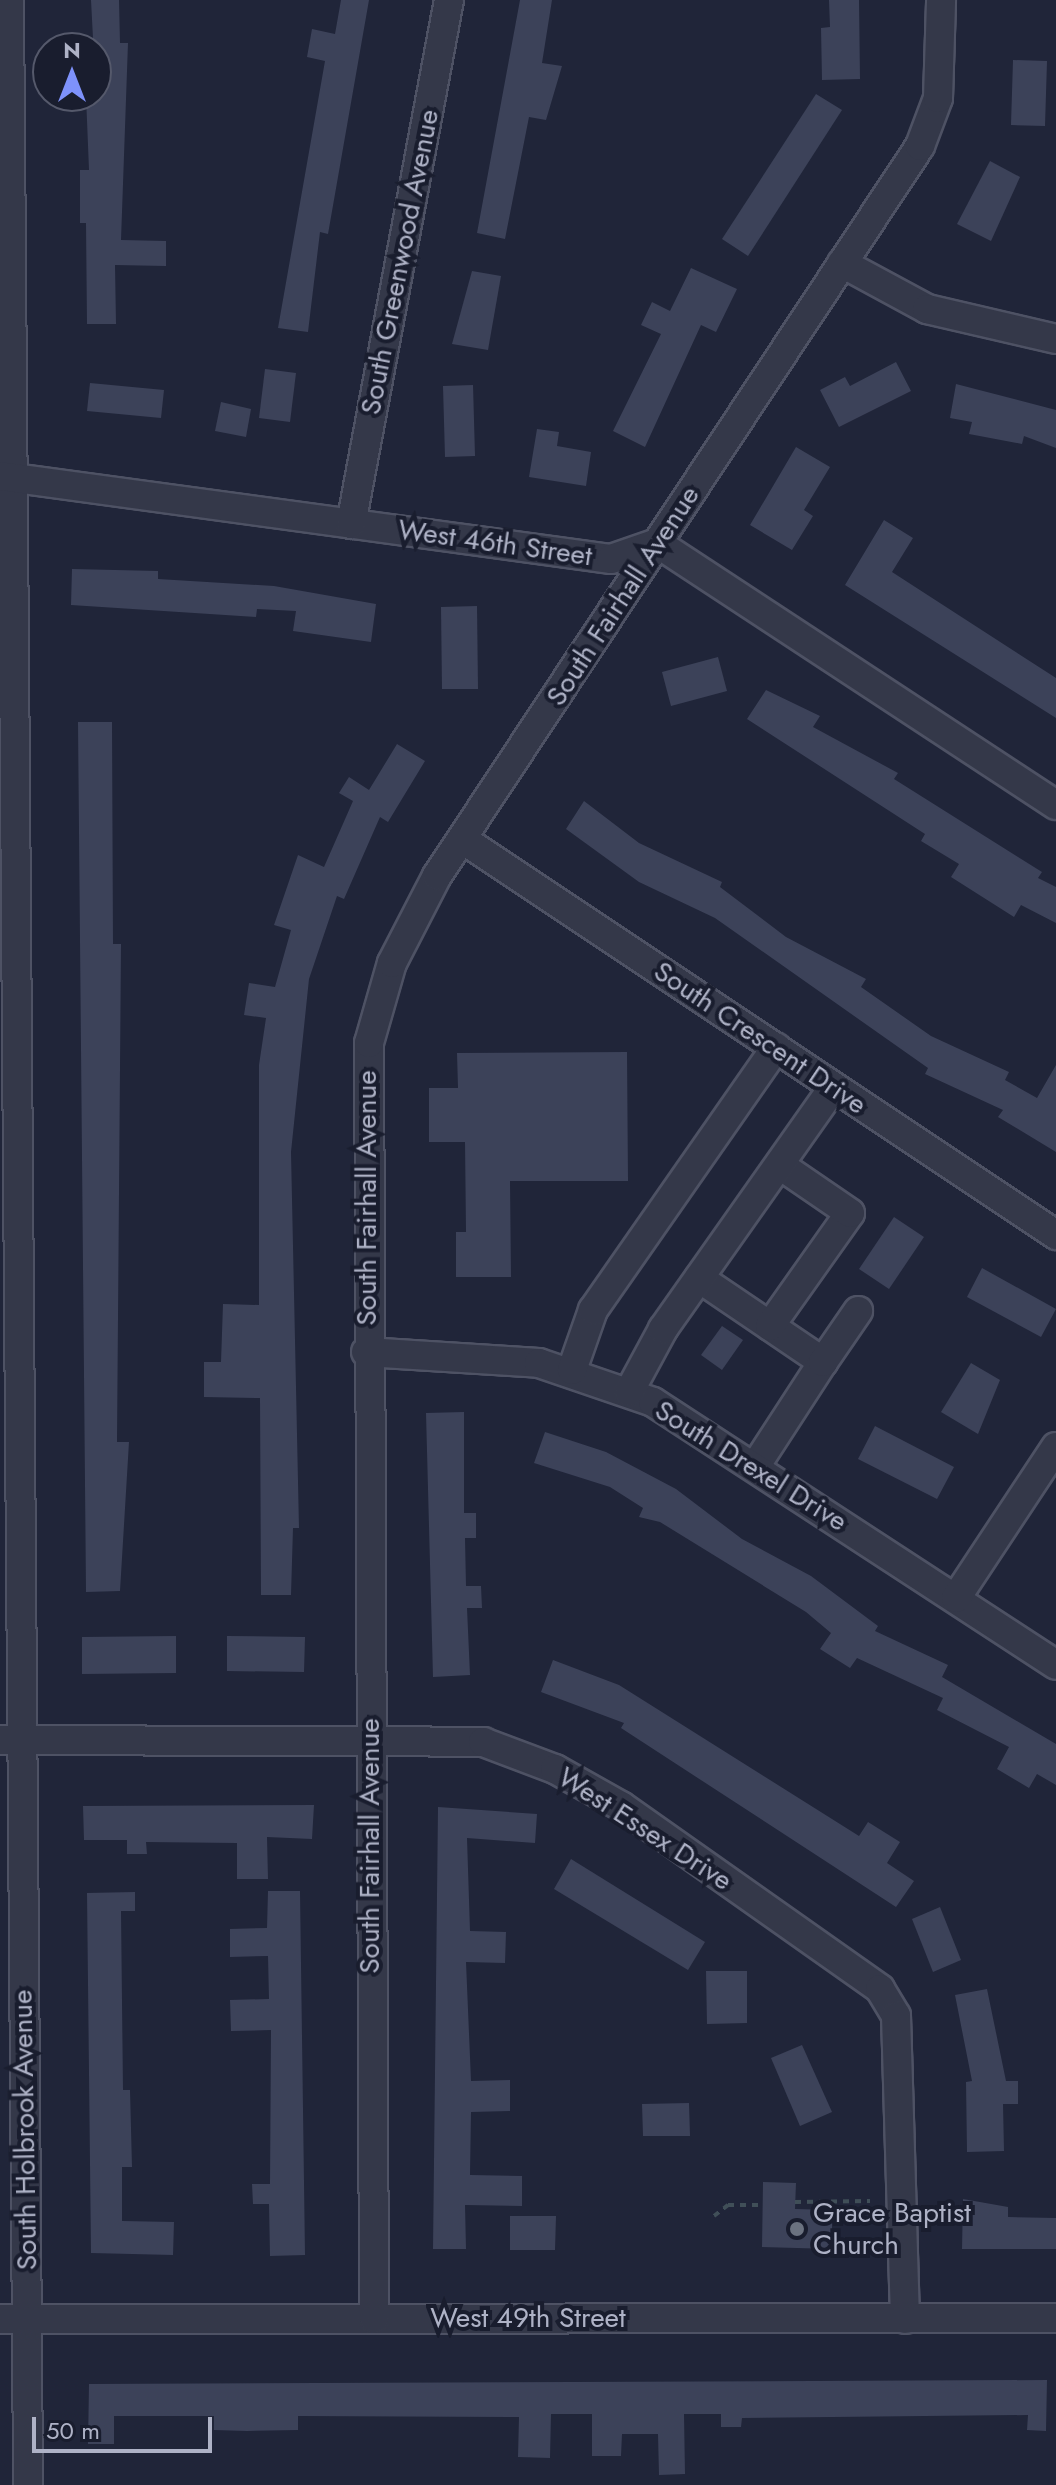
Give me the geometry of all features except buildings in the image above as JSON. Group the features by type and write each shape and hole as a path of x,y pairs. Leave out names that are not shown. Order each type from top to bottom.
{"street":[{"name":"South Holbrook Avenue","path":"9,0 13,2319 28,2485"},
{"name":"South Greenwood Avenue","path":"351,524 449,0"},
{"name":"South Fairhall Avenue","path":"374,2319 366,1352 369,1043 392,963 464,840 929,128 938,98 941,0"},
{"path":"842,263 927,309 1056,339"},
{"name":"West 46th Street","path":"8,477 611,559 657,543"},
{"path":"657,543 1056,805"},
{"name":"South Crescent Drive","path":"464,840 1056,1235"},
{"path":"572,1370 593,1310 776,1048"},
{"path":"629,1392 699,1278 834,1087"},
{"path":"770,1326 850,1213 780,1165"},
{"path":"699,1278 823,1362"},
{"path":"756,1465 858,1311"},
{"name":"South Drexel Drive","path":"366,1352 502,1356 572,1370 629,1392 756,1465 1056,1665"},
{"path":"956,1598 1056,1447"},
{"name":"West Essex Drive","path":"11,1740 370,1738 483,1742 555,1769 621,1806 880,1989 902,2039 905,2319"},
{"name":"West 49th Street","path":"13,2319 1056,2318"}],"path":[{"path":"795,2202 870,2201"},
{"path":"714,2216 728,2205 762,2205"}],"place":[{"name":"Grace Baptist Church","path":"797,2229"}]}
